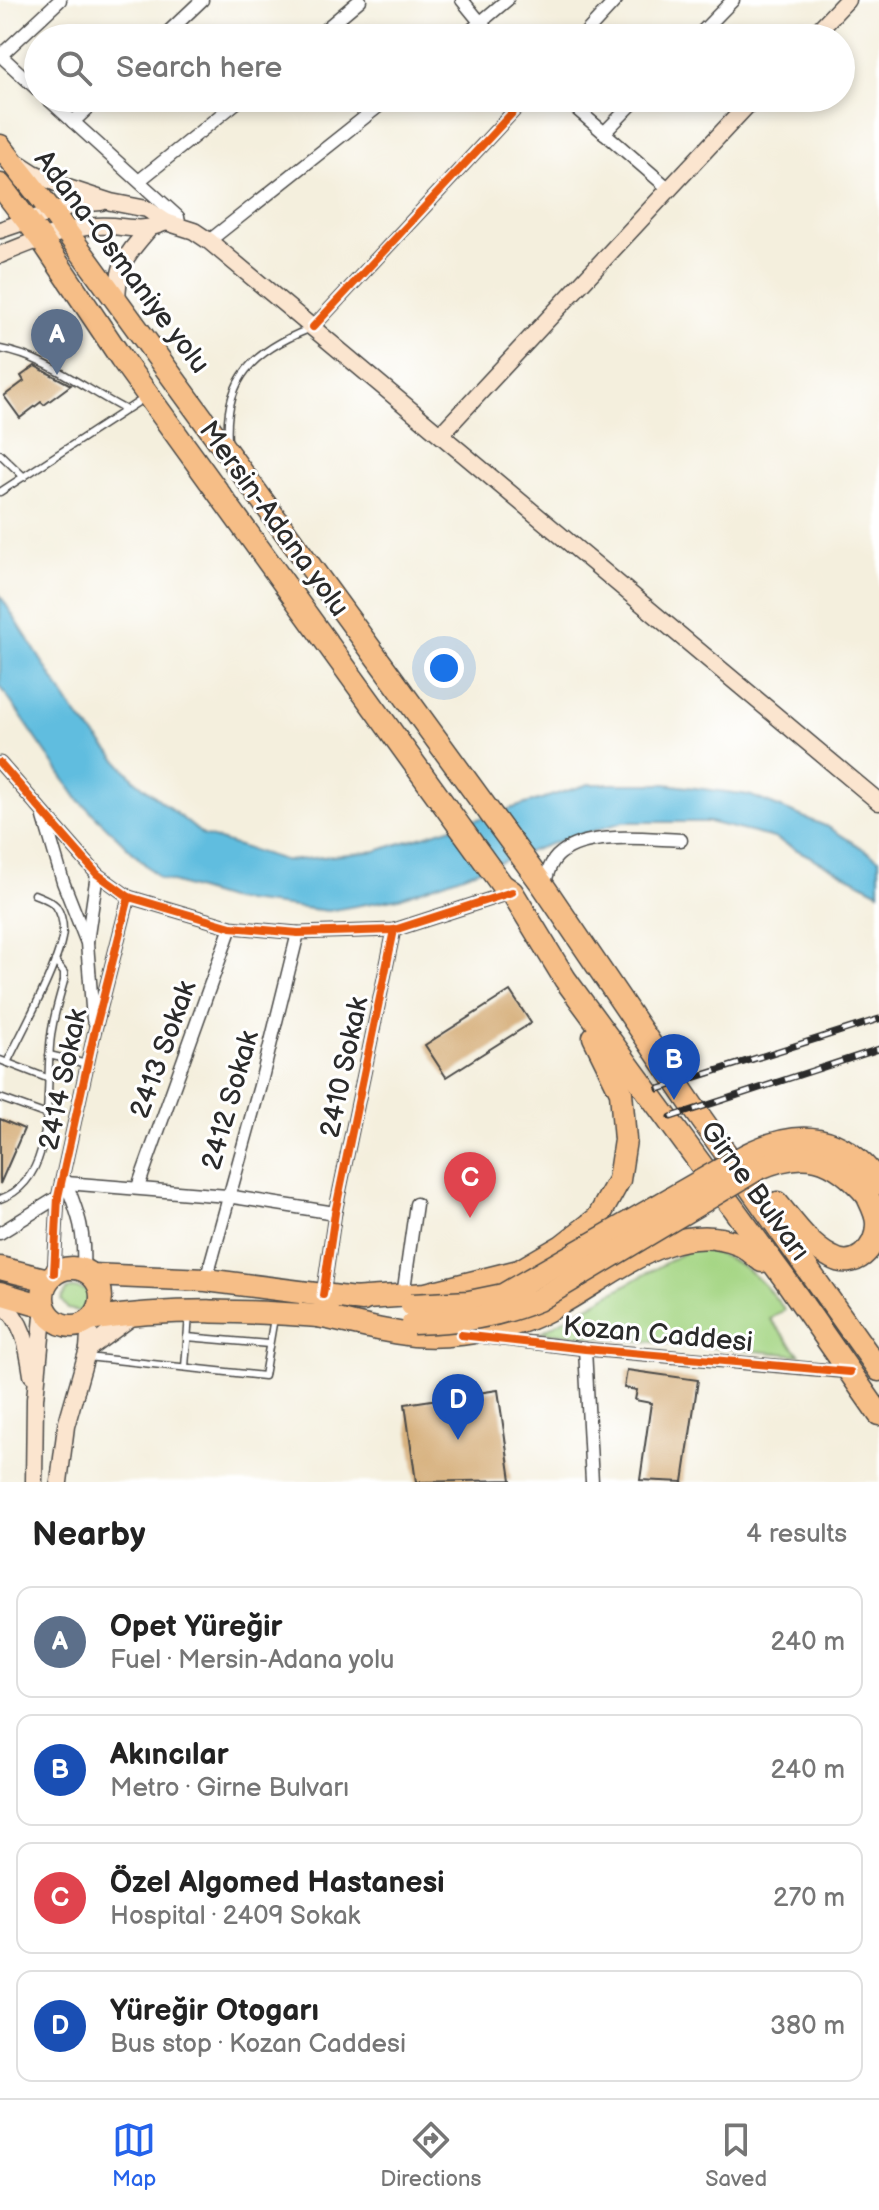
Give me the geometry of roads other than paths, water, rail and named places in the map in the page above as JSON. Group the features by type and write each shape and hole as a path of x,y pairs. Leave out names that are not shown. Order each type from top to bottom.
{"highway":[{"name":"Adana-Osmaniye yolu","path":"3,150 52,212 544,887"},
{"name":"Mersin-Adana yolu","path":"0,185 42,240 121,358 507,888"},
{"name":"Girne Bulvarı","path":"544,887 693,1107 879,1370"},
{"name":"Girne Bulvarı","path":"507,888 565,979 785,1279 879,1414"},
{"path":"51,1276 44,1288 44,1306 55,1321 64,1325 142,1311 274,1314 351,1299 409,1308 447,1290 519,1271 562,1246 598,1218 619,1180 625,1140 621,1092 565,979"},
{"path":"321,1306 409,1308 503,1295 746,1155 792,1137 821,1140 848,1151 866,1166 873,1189 877,1222 875,1239 870,1247 860,1258 846,1263 830,1257 803,1233 693,1107"},
{"path":"0,1268 51,1276 73,1267 88,1272 206,1280 321,1306 413,1335 461,1335 515,1324 563,1304 648,1250 688,1238 717,1238 740,1244 785,1279"},
{"path":"88,1272 101,1293 97,1312 90,1320"},
{"path":"0,1293 44,1306"}],"main road":[{"path":"824,24 847,0"},
{"path":"441,434 741,112"},
{"path":"3,150 34,173 111,202 147,209 209,241 879,802"},
{"path":"0,230 76,204 111,202"},
{"path":"0,255 42,240 99,226 149,229 172,223"},
{"path":"117,304 118,277 123,260 149,229"},
{"path":"0,1302 7,1307 26,1338 35,1399"},
{"path":"34,1482 35,1399 44,1306"},
{"path":"87,1353 112,1329 142,1311"},
{"path":"59,1482 66,1426 87,1353 90,1320"}],"street":[{"path":"34,24 60,0"},
{"path":"177,24 202,0"},
{"path":"332,24 360,0"},
{"path":"462,0 480,23 507,0"},
{"path":"594,24 616,0"},
{"path":"710,24 733,0"},
{"path":"24,33 0,55 24,77"},
{"path":"62,112 178,217 172,223"},
{"path":"73,122 84,112"},
{"path":"140,180 225,112"},
{"path":"209,241 371,112"},
{"path":"313,327 513,112"},
{"path":"580,112 668,188"},
{"path":"604,133 624,112"},
{"path":"0,763 97,874 129,897 231,927 298,933 394,930 507,888"},
{"name":"2414 Sokak","path":"43,814 63,882 87,943 94,1034"},
{"path":"544,887 549,868 560,853 580,843 605,839 681,840"},
{"path":"87,943 97,874"},
{"name":"2414 Sokak","path":"51,1276 58,1197 65,1180 87,1064 129,897"},
{"name":"2413 Sokak","path":"138,1187 231,927"},
{"name":"2410 Sokak","path":"321,1306 335,1213 394,930"},
{"name":"2412 Sokak","path":"206,1280 261,1082 298,933"},
{"path":"88,1272 79,1212 65,1180 227,1196 335,1213"},
{"path":"0,1233 58,1197"},
{"path":"409,1308 416,1204"},
{"name":"Kozan Caddesi","path":"461,1335 850,1372"},
{"path":"585,1349 592,1482"}],"lane":[{"path":"228,454 227,406 242,372 261,354 313,327"},
{"path":"0,349 16,352 54,369 126,410"},
{"path":"0,492 149,394"},
{"path":"0,454 24,477"},
{"path":"34,894 52,902 60,916 62,937 55,961 3,1061 47,1078"},
{"path":"0,1199 19,1189 31,1177 37,1164 47,1115 51,1033 64,981 64,973 55,961"},
{"path":"49,1055 87,1064"},
{"path":"0,1098 47,1115"},
{"path":"185,1367 189,1310"},
{"path":"87,1353 264,1376 274,1314"},
{"path":"187,1337 269,1344"}],"water":[{"path":"0,595 74,712 135,780 203,835 287,861 376,851 589,784 665,784 749,795 828,827 879,859 879,892 774,838 709,822 623,822 556,842 399,898 328,911 227,899 159,878 78,799 0,686"}],"railway":[{"path":"659,1089 879,1019"},
{"path":"671,1117 879,1049"}],"place":[{"name":"Opet Yüreğir","path":"57,375"},
{"name":"Akıncılar","path":"674,1100"},
{"name":"Özel Algomed Hastanesi","path":"470,1218"},
{"name":"Yüreğir Otogarı","path":"458,1440"}]}
